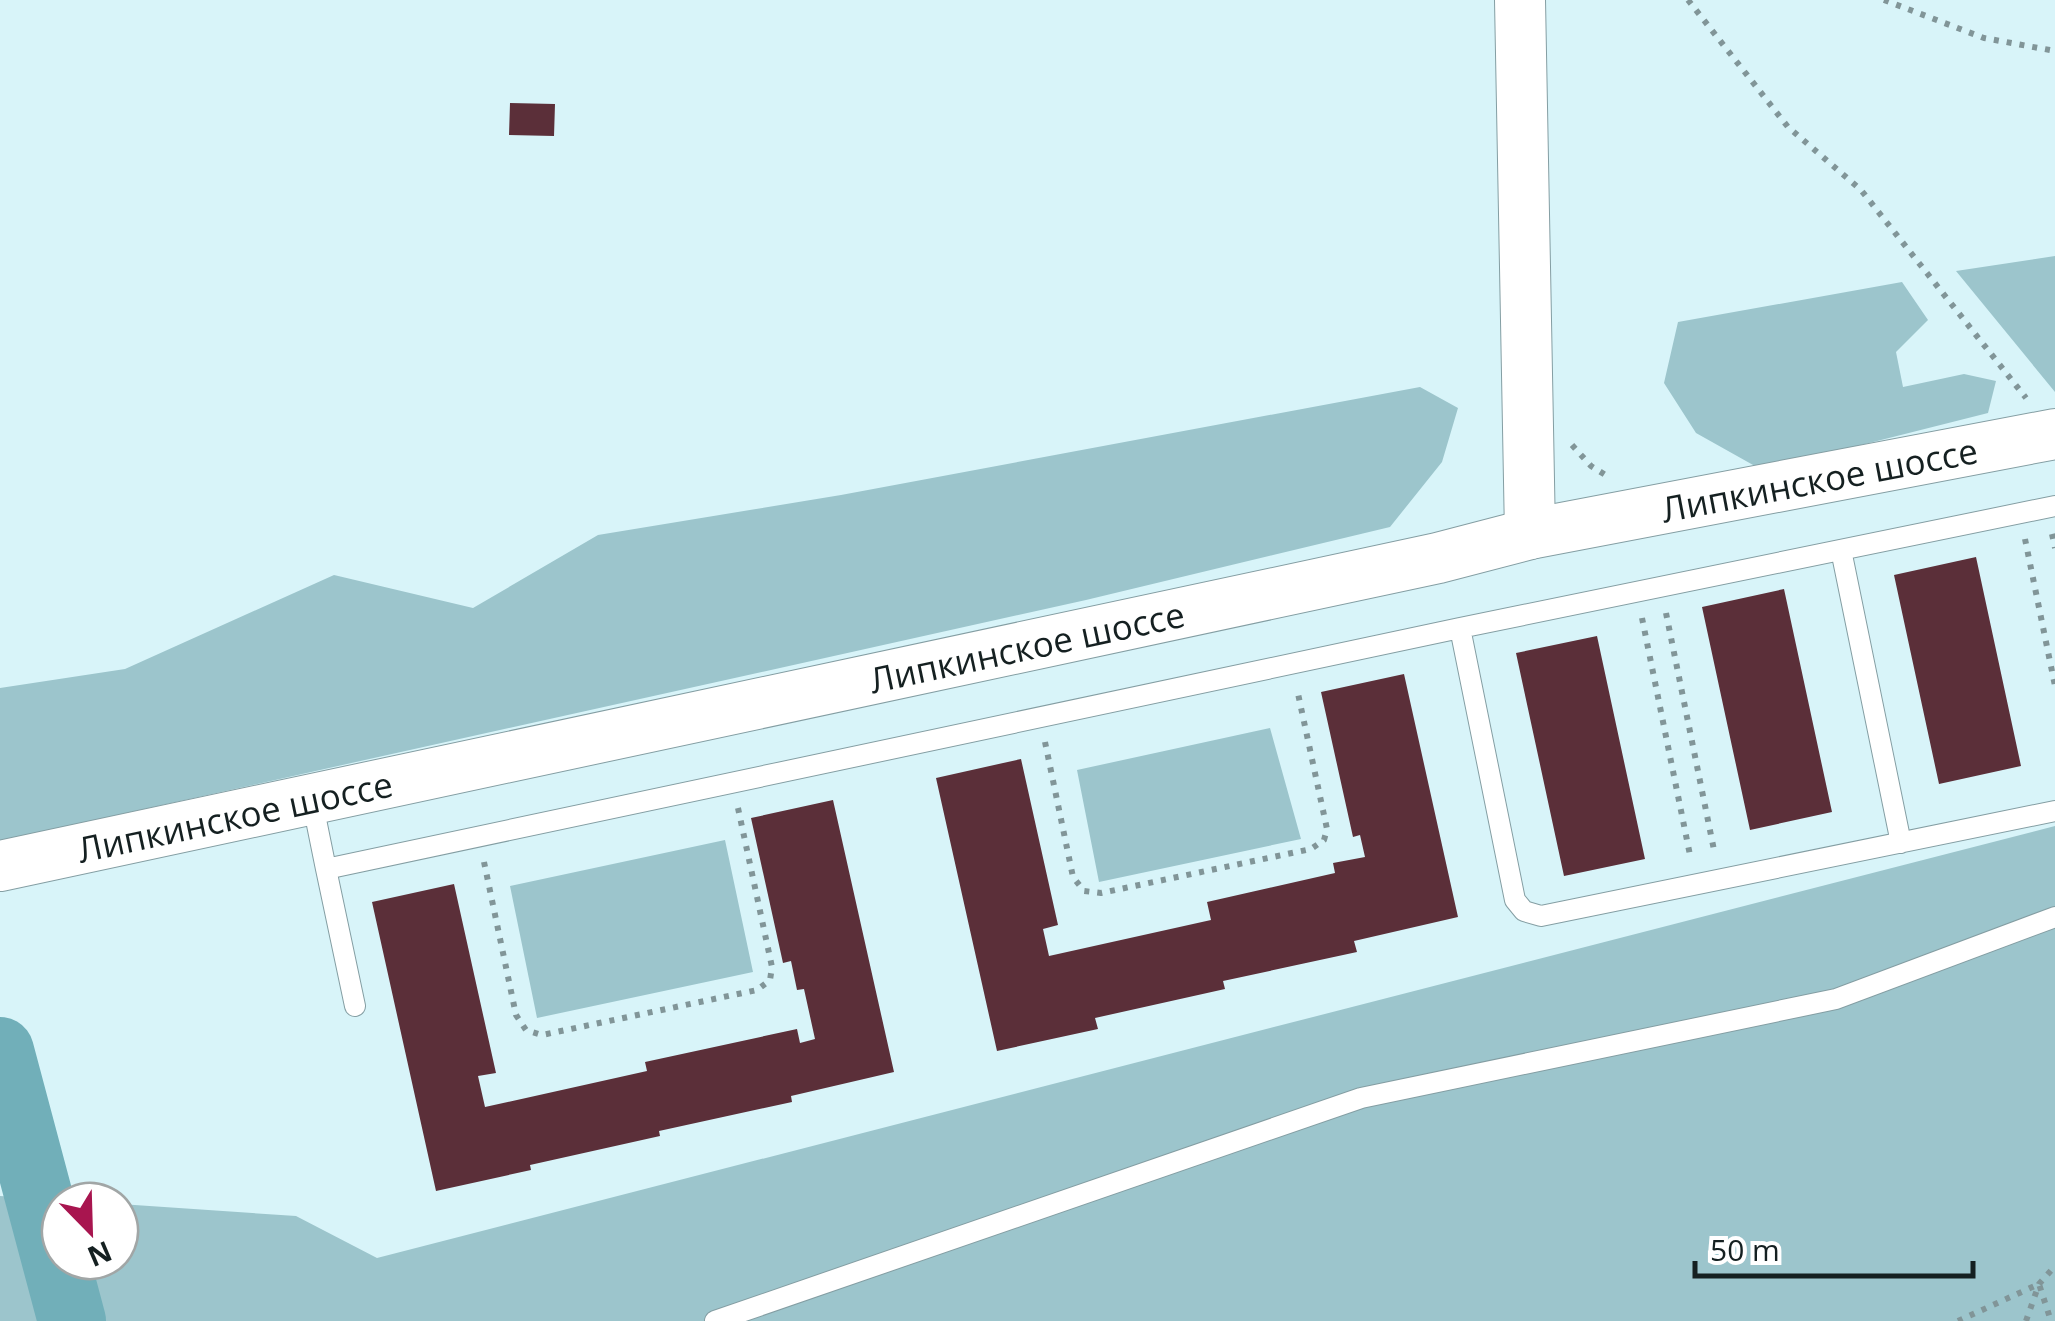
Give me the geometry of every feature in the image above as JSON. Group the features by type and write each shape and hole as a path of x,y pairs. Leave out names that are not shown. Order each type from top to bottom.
{"street":[{"path":"1520,0 1530,534"},
{"name":"Липкинское шоссе","path":"0,866 1438,558 1530,534 2054,434"}],"lane":[{"path":"326,869 2055,506"},
{"path":"1841,550 1900,843"},
{"path":"1460,628 1516,900 1524,912 1541,916 2055,811"},
{"path":"312,800 355,1006"},
{"path":"715,1321 1361,1098 1836,999 2055,917"}],"path":[{"path":"1688,0 1788,127 1861,190 2054,434"},
{"path":"1884,0 1984,38 2055,51"},
{"path":"2020,514 2055,686"},
{"path":"1661,587 1720,880"},
{"path":"1636,592 1696,885"},
{"path":"1040,717 1073,877 1084,890 1101,894 1311,849 1324,840 1326,828 1292,664"},
{"path":"478,836 516,1015 526,1030 542,1035 757,990 770,980 772,967 733,782"},
{"path":"2026,1321 2039,1284 2055,1266"},
{"path":"1958,1321 2039,1284"},
{"path":"2039,1284 2052,1321"}],"shaded area":[{"path":"2055,256 2055,392 1956,271"},
{"path":"1902,282 1928,320 1896,352 1903,387 1964,374 1996,381 1988,413 1762,470 1696,433 1664,383 1678,322"},
{"path":"1420,387 1458,408 1442,462 1390,527 1086,600 0,841 0,688 125,669 334,575 473,608 598,535 841,495"},
{"path":"1270,728 1301,839 1099,882 1077,770"},
{"path":"2055,826 2055,1321 0,1321 0,1196 40,1199 40,1281 140,1281 140,1205 296,1216 377,1258"},
{"path":"725,840 753,972 537,1018 510,886"}],"building":[{"path":"510,103 555,104 554,136 509,135"},
{"path":"1976,557 2021,766 1939,784 1894,575"},
{"path":"1784,589 1832,812 1750,830 1702,607"},
{"path":"1597,636 1645,859 1564,876 1516,653"},
{"path":"1404,674 1458,917 1354,941 1357,952 1223,981 1225,989 1095,1018 1098,1029 997,1051 936,778 1021,759 1058,925 1043,929 1049,956 1211,920 1207,902 1335,873 1333,863 1365,857 1360,835 1353,837 1321,692"},
{"path":"833,800 894,1072 791,1096 792,1102 659,1131 660,1136 530,1165 531,1170 436,1191 372,902 454,884 496,1073 478,1076 485,1107 647,1071 645,1062 797,1029 800,1043 815,1039 804,989 797,990 791,961 783,963 751,818"}],"waterway":[{"path":"0,1051 72,1321"}]}
